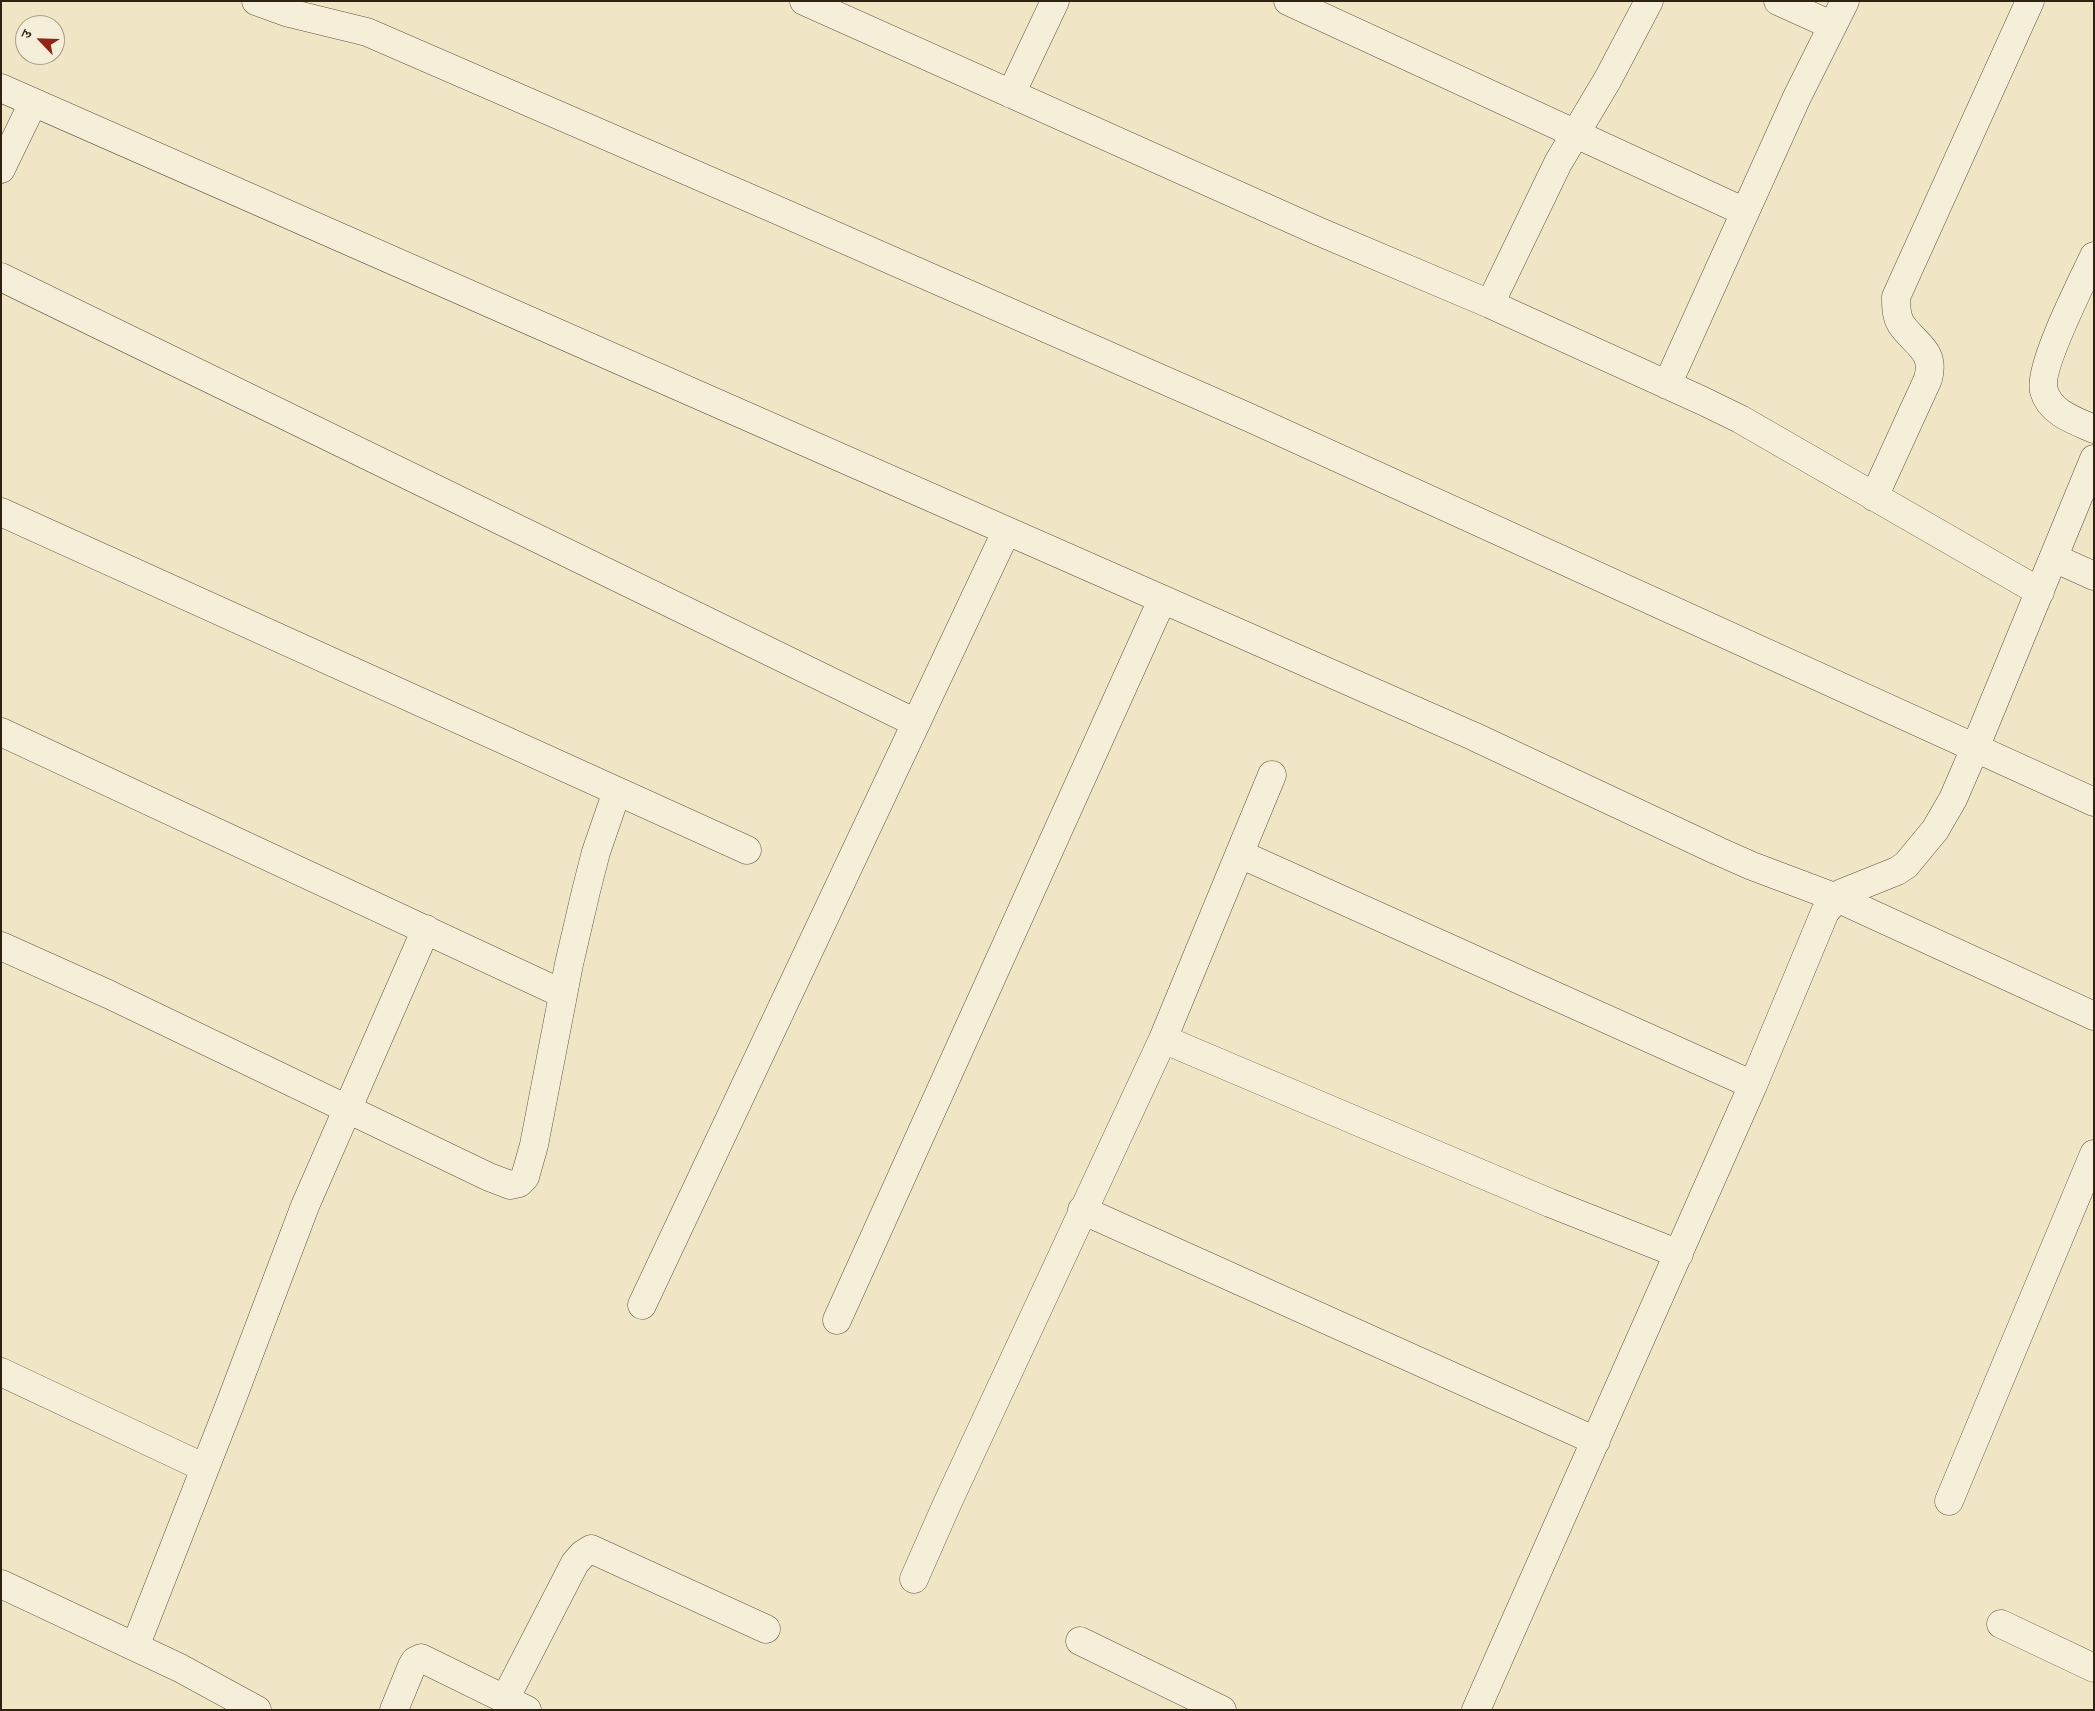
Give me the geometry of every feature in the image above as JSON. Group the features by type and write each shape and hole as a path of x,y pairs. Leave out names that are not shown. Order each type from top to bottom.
{"street":[{"path":"256,1 289,13 367,32 1248,417 2094,802"},
{"path":"804,1 1320,232 1490,304 1740,419 2040,592"},
{"path":"1011,94 1055,1"},
{"path":"1288,1 1574,135 1745,212"},
{"path":"1490,304 1558,163 1608,79 1649,1"},
{"path":"1778,1 1832,25"},
{"path":"1667,385 1745,212 1844,1"},
{"path":"1874,498 1928,379 1931,368 1929,356 1900,323 1896,310 1896,298 2030,1"},
{"path":"1,88 415,268 1006,532 1473,736 1744,862 1837,898 2094,1016"},
{"path":"1,169 33,103"},
{"path":"2094,256 2051,353 2043,390 2050,403 2063,415 2094,429"},
{"path":"1,277 916,723"},
{"path":"1476,1710 1679,1254 1753,1085 1822,920 1837,898 1852,888 1897,871 1911,859 1935,830 1953,799 1975,748 2094,459"},
{"path":"1,512 747,850"},
{"path":"642,1305 1006,532"},
{"path":"2054,558 2094,576"},
{"path":"837,1320 1162,600"},
{"path":"1,732 563,994"},
{"path":"914,1579 1082,1210 1163,1039 1272,776"},
{"path":"1,946 108,994 499,1182 510,1185 518,1183 525,1177 534,1145 563,994 594,860 618,791"},
{"path":"1240,854 1753,1085"},
{"path":"135,1647 293,1236 426,929"},
{"path":"1163,1039 1550,1203 1679,1254"},
{"path":"1949,1501 2094,1154"},
{"path":"1082,1210 1596,1441"},
{"path":"1,1372 205,1468"},
{"path":"394,1710 412,1666 415,1661 421,1658 516,1704 575,1564 583,1554 591,1549 766,1630"},
{"path":"1,1584 180,1668 257,1710"},
{"path":"2001,1624 2094,1668"},
{"path":"1080,1641 1222,1710"}]}
